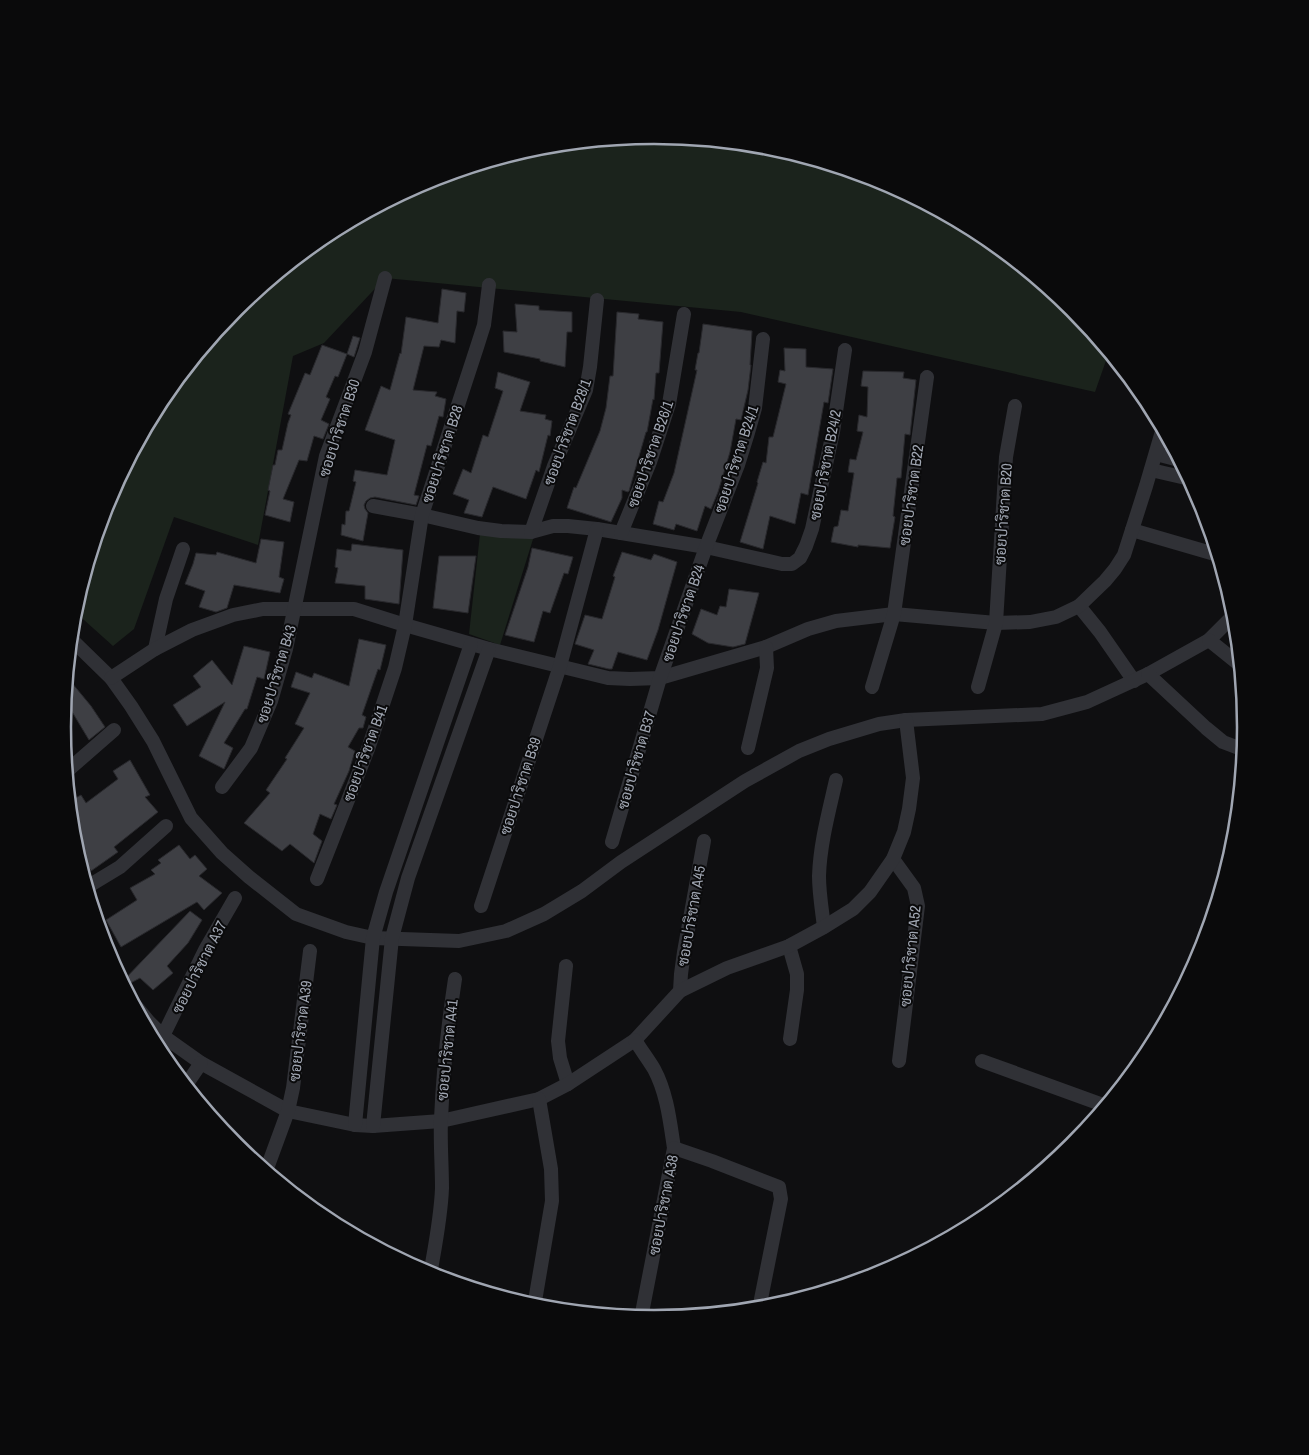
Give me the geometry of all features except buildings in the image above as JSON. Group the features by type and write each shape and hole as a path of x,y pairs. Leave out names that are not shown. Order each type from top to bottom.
{"street":[{"name":"ซอยปาริชาต B30","path":"295,609 326,456 365,352 384,278"},
{"name":"ซอยปาริชาต B28","path":"405,626 422,515 480,339 484,325 488,286"},
{"name":"ซอยปาริชาต B28/1","path":"531,532 554,466 586,390 597,300"},
{"name":"ซอยปาริชาต B26/1","path":"621,533 650,462 669,404 684,314"},
{"name":"ซอยปาริชาต B24/1","path":"706,547 738,465 755,408 763,339"},
{"name":"ซอยปาริชาต B24/2","path":"706,547 782,564 792,564 800,558 812,529 833,432 845,350"},
{"name":"ซอยปาริชาต B22","path":"872,687 894,614 927,377"},
{"name":"ซอยปาริชาต B20","path":"978,687 996,623 1006,457 1015,406"},
{"path":"111,678 155,649 192,630 233,615 263,608 354,609 405,626 489,649 608,678 630,679 660,678 766,647 808,629 836,621 894,614 996,623 1030,622 1056,617 1079,606 1115,569 1124,555 1160,436"},
{"path":"1156,454 1172,458"},
{"path":"1151,470 1181,477"},
{"path":"373,506 501,531 531,532 553,526 568,526 706,547"},
{"name":"ซอยปาริชาต B39","path":"481,906 560,666 597,529"},
{"path":"1132,530 1211,553"},
{"name":"ซอยปาริชาต B24","path":"660,678 706,547"},
{"path":"155,649 166,599 183,549"},
{"path":"1079,606 1100,632 1134,682"},
{"name":"ซอยปาริชาต B43","path":"222,788 251,748 271,701 295,609"},
{"path":"77,645 111,678 132,706 153,741 191,818 222,853 296,914 346,932 373,938 459,941 506,931 544,914 582,891 621,862 745,781 799,751 829,739 879,724 906,720 1042,714 1086,702 1134,682 1209,640 1228,621"},
{"name":"ซอยปาริชาต B41","path":"317,878 368,749 395,668 405,626"},
{"path":"1209,640 1234,660"},
{"path":"355,1125 373,938 386,892 471,644"},
{"path":"748,748 767,668 766,647"},
{"path":"373,1126 392,938 408,878 489,649"},
{"path":"1148,674 1212,733 1223,742 1237,748"},
{"name":"ซอยปาริชาต B37","path":"612,842 660,678"},
{"path":"154,1027 201,1064 288,1111 355,1125 373,1126 441,1121 539,1099 568,1084 635,1040 680,991 727,968 789,946 853,908 870,892 894,858 904,832 909,809 912,778 906,720"},
{"path":"72,767 114,730"},
{"path":"824,926 820,875 824,837 836,780"},
{"path":"93,884 120,867 166,826"},
{"name":"ซอยปาริชาต A45","path":"680,991 680,974 704,841"},
{"name":"ซอยปาริชาต A52","path":"894,858 914,888 918,906 899,1061"},
{"name":"ซอยปาริชาต A37","path":"163,1036 205,950 235,898"},
{"path":"789,946 797,974 797,990 790,1039"},
{"name":"ซอยปาริชาต A39","path":"268,1164 288,1111 293,1088 310,951"},
{"path":"566,966 558,1041 560,1058 568,1084"},
{"name":"ซอยปาริชาต A41","path":"432,1266 440,1219 442,1189 441,1121 446,1040 455,978"},
{"name":"ซอยปาริชาต A38","path":"635,1040 654,1070 662,1089 674,1148 642,1311"},
{"path":"982,1061 1100,1104"},
{"path":"190,1080 201,1064"},
{"path":"535,1299 552,1202 551,1169 539,1099"},
{"path":"674,1148 779,1187 782,1198 761,1301"}],"shaded area":[{"path":"616,145 693,145 768,155 805,164 842,175 912,204 946,222 979,243 1039,289 1067,315 1106,359 1095,392 741,312 385,278 324,343 293,356 258,545 174,517 134,629 113,646 81,618 91,577 102,540 131,470 149,436 192,372 242,315 299,265 330,243 363,222 397,204 471,174 541,155"},
{"path":"480,534 534,536 500,645 469,634"}]}
